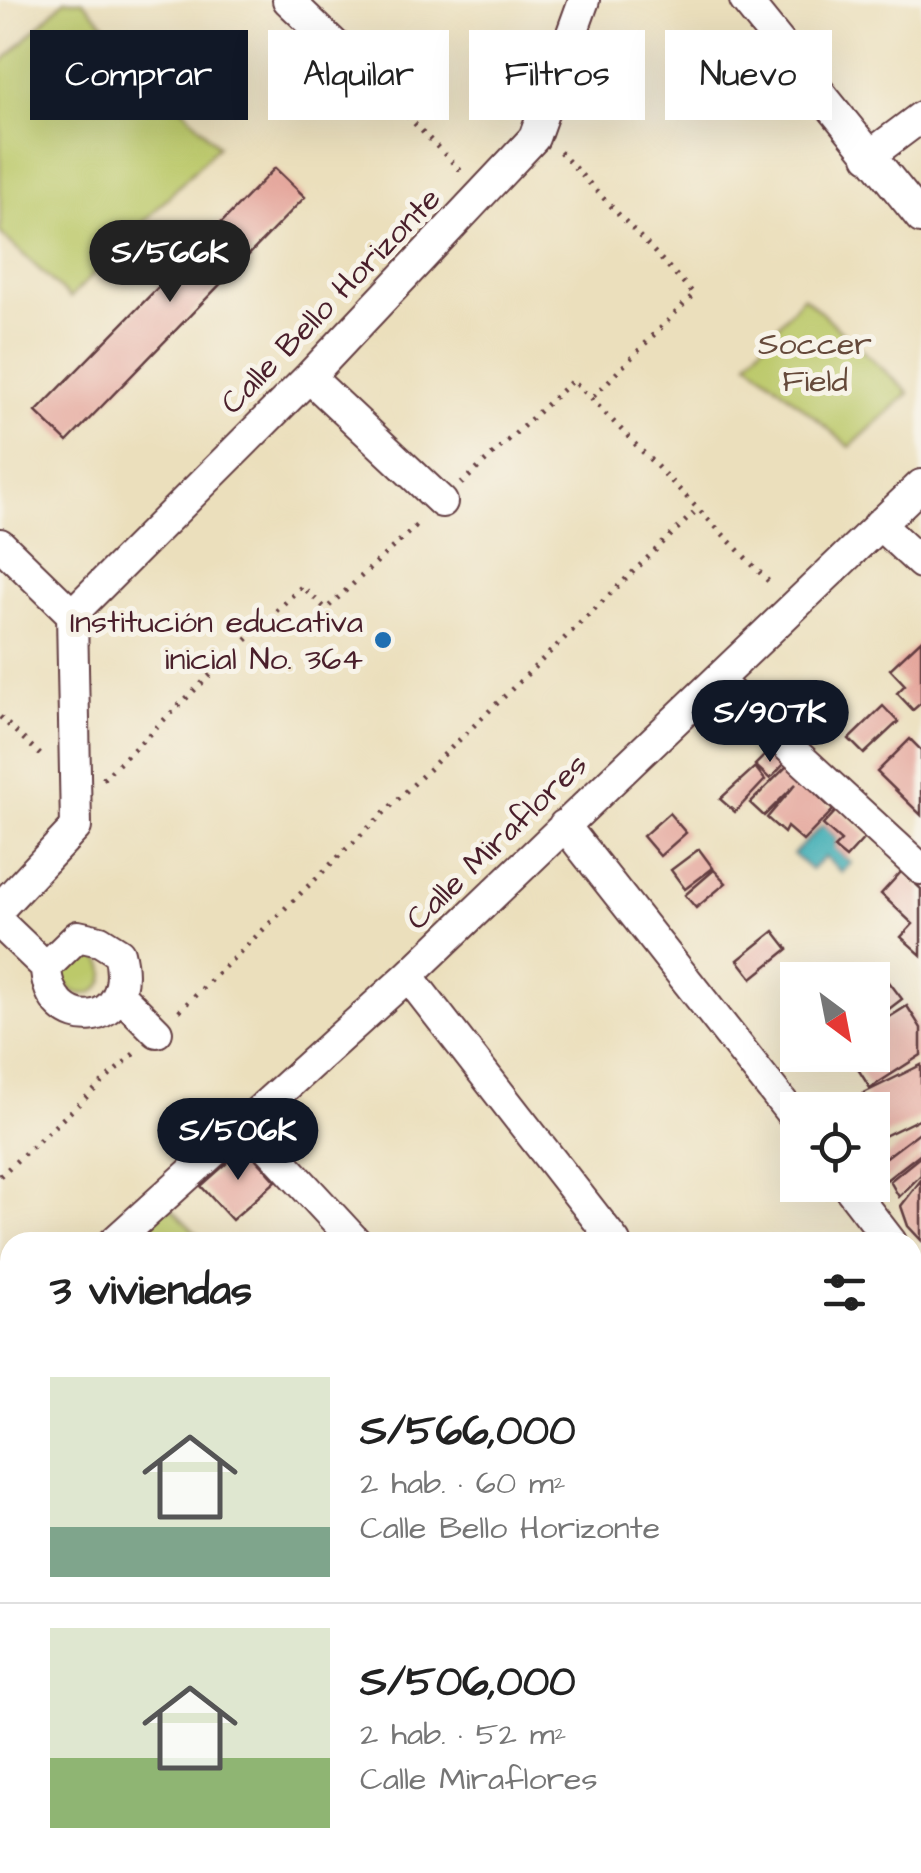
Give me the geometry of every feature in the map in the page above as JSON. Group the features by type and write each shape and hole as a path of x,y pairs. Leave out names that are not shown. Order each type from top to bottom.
{"street":[{"path":"288,0 319,30"},
{"name":"Calle Bello Horizonte","path":"72,614 309,377 534,138 584,0"},
{"path":"744,0 921,218"},
{"path":"869,156 921,117"},
{"path":"309,377 442,502"},
{"name":"Calle Miraflores","path":"125,1232 408,976 921,485"},
{"path":"880,524 921,562"},
{"path":"0,544 72,614 76,797 76,827 0,908"},
{"path":"719,682 921,869"},
{"path":"564,825 780,1099"},
{"path":"0,923 46,967"},
{"path":"78,936 100,941 119,952 125,976 121,996 107,1011 90,1016 71,1013 55,1003 46,986 46,967 78,936"},
{"path":"408,976 607,1232"},
{"path":"121,996 157,1032"},
{"path":"244,1121 347,1232"},
{"path":"859,1202 882,1232"}],"path":[{"path":"411,120 482,193"},
{"path":"537,128 694,294 591,399"},
{"path":"0,717 76,797 302,586 326,609 572,380 794,608"},
{"path":"0,1176 157,1032 698,509"}],"green space":[{"path":"65,0 82,0 110,30 35,30"},
{"path":"30,34 30,120 194,120 218,146 70,298 0,233 0,64"},
{"name":"Soccer Field","path":"803,296 909,393 850,447 748,361"},
{"path":"84,952 99,958 105,973 99,988 84,994 69,988 63,973 69,958"},
{"path":"151,1188 195,1232 105,1232"}],"water":[{"path":"823,825 836,837 835,848 851,863 842,873 825,857 811,870 793,854"}],"building":[{"path":"275,168 305,197 67,442 36,412"},
{"path":"921,640 921,703 913,710 897,693 905,685 890,669"},
{"path":"883,706 898,722 864,754 849,739"},
{"path":"910,739 921,750 921,815 877,772"},
{"path":"770,750 784,764 770,779 755,765"},
{"path":"791,762 822,790 817,795 833,810 803,841 787,827 784,833 767,818 796,784 764,816 750,803"},
{"path":"755,767 765,780 735,812 720,799"},
{"path":"838,809 867,835 846,858 834,848 841,841 823,825"},
{"path":"669,813 686,833 660,856 643,836"},
{"path":"699,849 713,868 685,889 671,870"},
{"path":"714,870 726,883 696,908 685,895"},
{"path":"902,871 921,889 921,955 901,937 913,924 881,894"},
{"path":"774,931 788,949 752,978 738,960"},
{"path":"890,983 902,999 890,1008"},
{"path":"907,1006 921,1028 921,1055 870,1088 860,1072 890,1072 890,1017"},
{"path":"921,1065 921,1118 890,1133 890,1092 866,1092"},
{"path":"921,1131 921,1153 890,1177 890,1154"},
{"path":"245,1147 276,1181 232,1220 201,1186"},
{"path":"921,1156 921,1175 899,1197 890,1181"},
{"path":"921,1180 921,1232 914,1232 908,1226 901,1206"}],"place":[{"name":"Institución educativa inicial No. 364","path":"383,640"}]}
